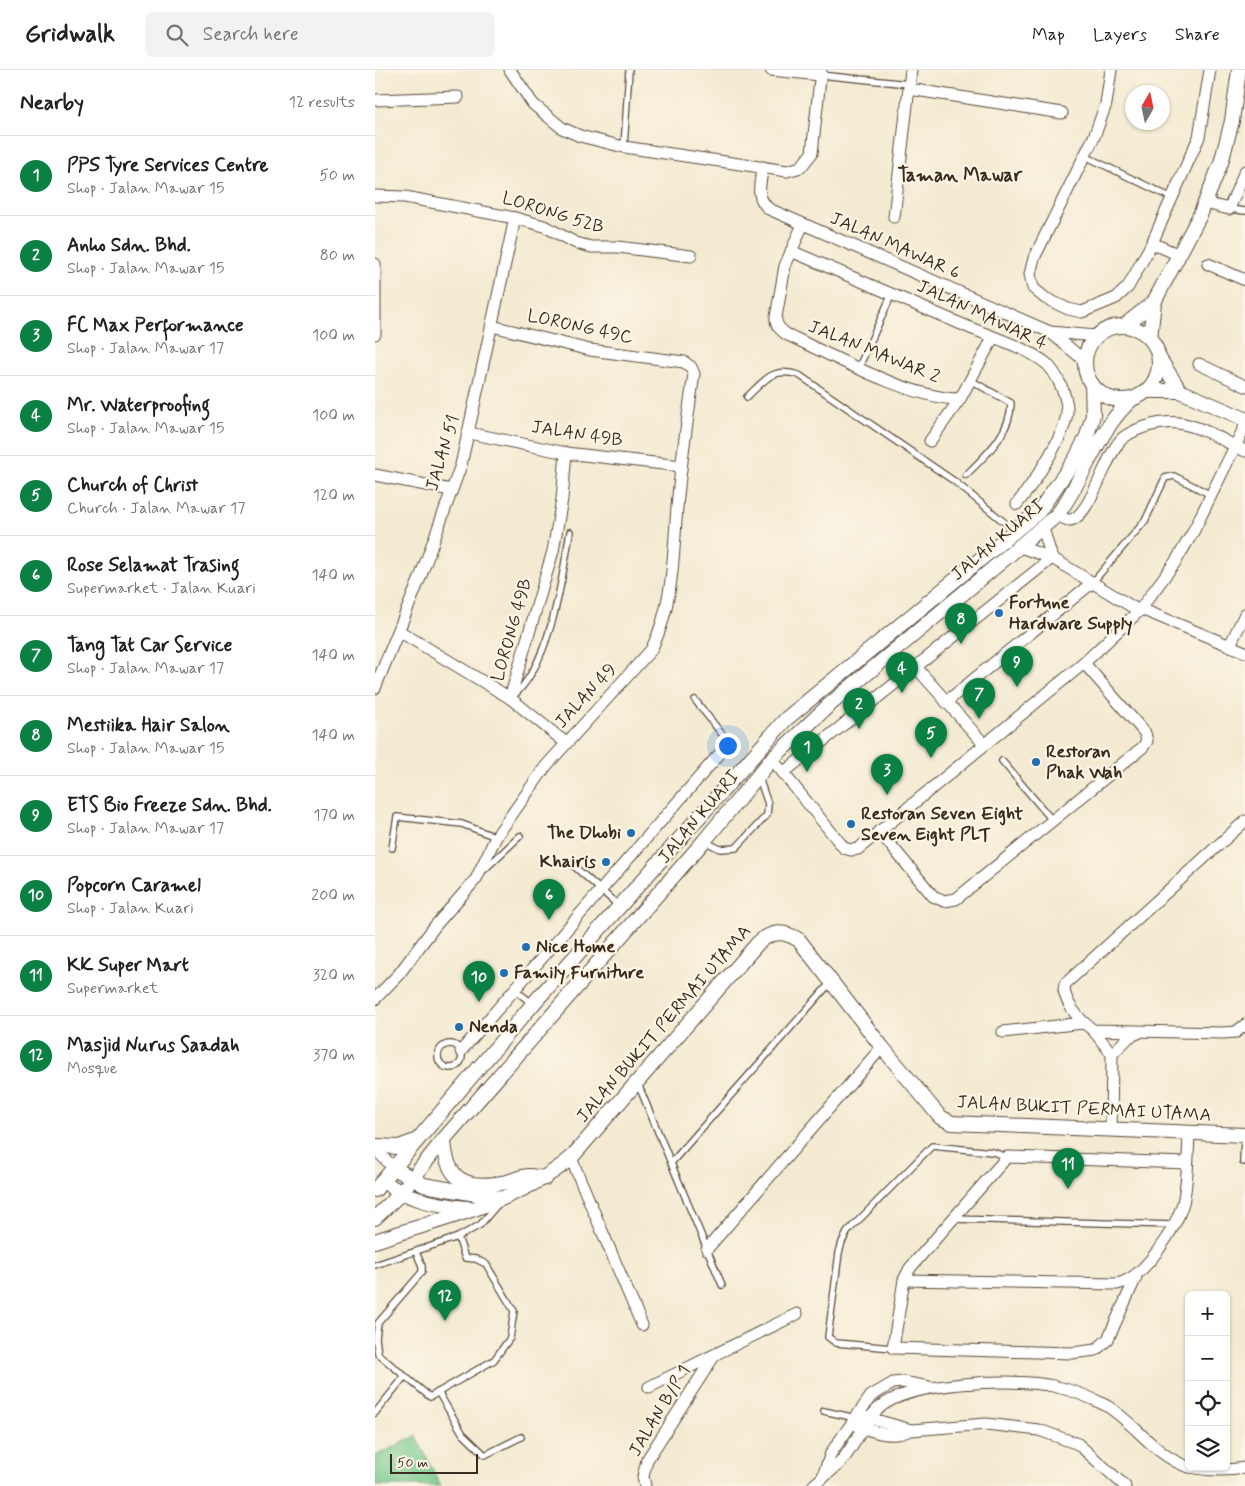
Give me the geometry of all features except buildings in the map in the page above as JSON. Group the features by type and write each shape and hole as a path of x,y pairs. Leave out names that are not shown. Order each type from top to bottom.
{"street":[{"path":"510,70 533,104 561,128 598,142 787,171 801,166 812,152 820,73 771,70"},
{"path":"894,217 911,70"},
{"path":"1111,70 1106,104 1085,156 1034,258 1030,274 1033,288 1045,298 1068,309 1082,312 1116,298 1128,286 1152,243 1199,138 1210,70"},
{"path":"1181,391 1159,357 1151,338 1154,302 1205,203 1221,163 1230,129 1239,70"},
{"path":"909,87 1062,113"},
{"path":"375,100 458,97"},
{"name":"JALAN MAWAR 6","path":"763,167 759,192 761,202 769,209 1051,332 1085,361"},
{"path":"1205,203 1229,209 1245,171"},
{"name":"LORONG 52B","path":"375,196 405,197 515,218 544,226 591,248 618,247 691,256"},
{"name":"JALAN 51","path":"375,688 399,631 451,490 469,433 515,218"},
{"path":"791,251 803,224"},
{"path":"1152,243 1179,255"},
{"name":"JALAN MAWAR 4","path":"791,251 1036,357 1048,365 1063,391 1067,407 1063,429 1034,482 1020,501 1039,511"},
{"name":"JALAN MAWAR 2","path":"791,251 785,266 775,322 779,328 786,334 859,367 934,397 960,399"},
{"path":"375,264 375,334"},
{"path":"1208,264 1245,280"},
{"path":"1124,326 1154,302"},
{"name":"LORONG 49C","path":"492,326 590,350 683,362 690,366"},
{"path":"1151,338 1138,330 1124,326 1109,328 1096,336 1087,352 1085,361 1086,373 1092,384 1110,398 1132,399 1147,391 1155,381 1159,370 1159,357"},
{"name":"JALAN MAWAR 6","path":"1051,332 1096,336"},
{"path":"930,441 960,399 993,338"},
{"path":"1199,364 1245,386"},
{"name":"JALAN 49","path":"375,999 399,974 476,879 496,837 546,766 565,743 639,665 651,650 659,634 668,600 681,466 694,374 690,366"},
{"name":"JALAN KUARI","path":"378,1182 394,1168 533,1004 786,719 1039,511 1076,458 1087,436 1093,415 1092,384"},
{"path":"1147,391 1181,391 1245,419"},
{"name":"JALAN KUARI","path":"375,1218 400,1194 444,1139 704,841 772,759 828,706 1057,515 1067,503 1109,423 1132,399"},
{"path":"1057,515 1068,520 1080,513 1095,491 1113,449 1124,437 1145,427 1165,422 1180,423 1195,427 1240,448"},
{"path":"772,759 844,848 857,849 1084,663 1140,610 1176,561 1211,494 1240,448 1245,426"},
{"name":"JALAN 49B","path":"469,433 566,452 681,466"},
{"name":"LORONG 49B","path":"510,698 553,551 562,500 566,452"},
{"path":"375,475 451,490"},
{"path":"1043,528 1052,558"},
{"path":"1020,547 1052,558 1140,610 1245,652"},
{"path":"783,773 1052,558"},
{"path":"946,702 1093,582"},
{"path":"1230,645 1245,614"},
{"path":"399,631 510,698 565,743"},
{"path":"879,831 933,896 944,901 955,899 1143,747 1147,741 1145,733 1084,663"},
{"path":"915,666 984,744"},
{"path":"461,1051 729,743"},
{"path":"1111,1130 1112,1054 1065,996 1065,984 1245,821"},
{"name":"JALAN BUKIT PERMAI UTAMA","path":"378,1182 400,1194 443,1205 470,1208 502,1198 545,1178 571,1158 767,935 775,932 784,932 799,940 832,980 882,1047 940,1117 952,1123 1244,1135"},
{"path":"1003,1032 1088,1026 1141,1032 1223,1033 1236,1032 1245,1025"},
{"path":"1112,1054 1129,1037 1141,1032"},
{"path":"707,1249 882,1047"},
{"path":"1187,1164 1007,1157 910,1268 904,1280 893,1348 1072,1353 1096,1350 1108,1338 1136,1277 1174,1225 1182,1204 1187,1164 1189,1133"},
{"path":"444,1139 448,1167 455,1176 464,1182 477,1185 495,1184 529,1176 545,1178"},
{"path":"375,1148 399,1147 417,1141"},
{"path":"375,1148 394,1168 411,1180 447,1191 502,1198"},
{"path":"571,1158 642,1325"},
{"path":"375,1241 470,1208"},
{"path":"904,1280 1117,1284 1126,1283 1136,1277"},
{"name":"JALAN B/P 1","path":"649,1387 797,1314"},
{"name":"JALAN B/P 1","path":"645,1486 643,1477 647,1460 714,1356"},
{"path":"823,1476 831,1453 871,1396 885,1386 902,1382 933,1388 1029,1383 1076,1392 1107,1407 1171,1459 1185,1465"},
{"path":"813,1486 843,1460 879,1408 891,1401 933,1388"},
{"path":"891,1401 889,1414 906,1429"},
{"path":"855,1419 868,1424 880,1433 893,1434 901,1434 906,1429 986,1424 1039,1430 1078,1444 1125,1486"},
{"path":"1230,1470 1245,1468"}],"lane":[{"path":"623,147 629,70"},
{"path":"820,73 909,87"},
{"path":"1085,156 1172,198"},
{"path":"1229,209 1245,212"},
{"path":"859,367 893,294"},
{"path":"747,396 772,374 785,371 799,375 954,481 1015,531"},
{"path":"966,475 992,450 1011,416 1011,403 970,380"},
{"path":"1093,582 1145,521 1165,478 1174,476 1211,494"},
{"name":"LORONG 49B","path":"510,698 532,676 539,661 561,584 570,532"},
{"path":"695,700 729,743"},
{"path":"1002,761 1052,820"},
{"path":"704,841 720,849 736,848 767,815 768,804 758,776"},
{"path":"392,848 397,817 462,824 496,837"},
{"path":"476,879 499,854 520,836"},
{"path":"568,861 620,907"},
{"path":"671,1163 832,980"},
{"path":"515,990 533,1004"},
{"path":"445,1045 457,1046 461,1051 459,1063 455,1066 443,1065 439,1061 438,1055 445,1045"},
{"path":"637,1083 722,1285"},
{"path":"1243,1162 1244,1135"},
{"path":"893,1348 836,1343 828,1337 839,1253 848,1231 932,1146 993,1152 1007,1157"},
{"path":"375,1265 458,1237 480,1225 502,1198"},
{"path":"953,1219 1174,1225"},
{"path":"416,1252 422,1266 422,1272 378,1323 376,1338 378,1354 430,1397 494,1360 510,1338 514,1311 486,1264 476,1259 465,1258 458,1237"},
{"path":"375,1414 405,1376"},
{"path":"438,1392 463,1434 485,1455 521,1437"},
{"path":"824,1411 855,1419"}],"green space":[{"path":"416,1436 441,1486 375,1486 375,1456"}],"place":[{"name":"Fortune Hardware Supply","path":"999,613"},
{"name":"Mestiika Hair Salon","path":"961,644"},
{"name":"ETS Bio Freeze Sdn. Bhd.","path":"1017,687"},
{"name":"Mr. Waterproofing","path":"902,693"},
{"name":"Tang Tat Car Service","path":"979,719"},
{"name":"Anho Sdn. Bhd.","path":"859,729"},
{"name":"Church of Christ","path":"931,758"},
{"name":"Restoran Phak Wah","path":"1036,762"},
{"name":"PPS Tyre Services Centre","path":"807,772"},
{"name":"FC Max Performance","path":"887,795"},
{"name":"Restoran Seven Eight Seven Eight PLT","path":"851,824"},
{"name":"The Dhobi","path":"631,833"},
{"name":"Khairis","path":"606,862"},
{"name":"Rose Selamat Trasing","path":"549,920"},
{"name":"Nice Home","path":"526,947"},
{"name":"Family Furniture","path":"504,973"},
{"name":"Popcorn Caramel","path":"479,1002"},
{"name":"Nenda","path":"459,1027"},
{"name":"KK Super Mart","path":"1068,1189"},
{"name":"Masjid Nurus Saadah","path":"445,1321"}],"district":[{"name":"Taman Mawar","path":"960,175"}]}
